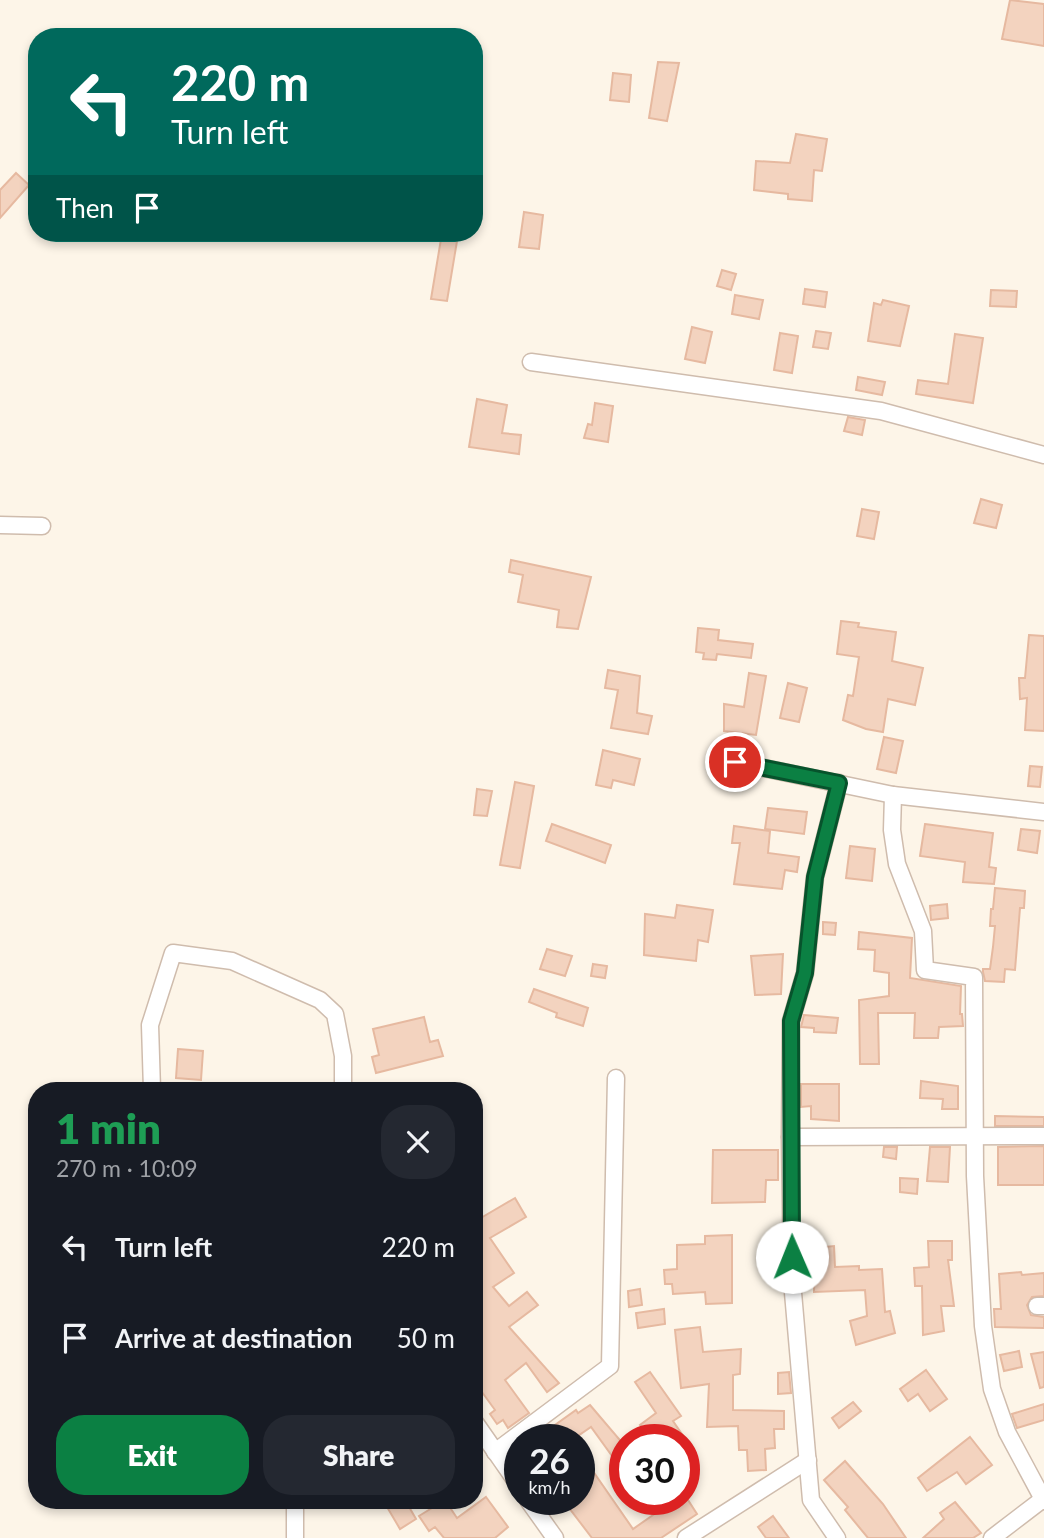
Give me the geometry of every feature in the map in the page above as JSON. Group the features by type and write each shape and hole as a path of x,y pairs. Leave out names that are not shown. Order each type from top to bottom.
{"street":[{"path":"531,362 735,388 881,411 1044,455"},
{"path":"0,526 42,526"},
{"path":"735,762 893,795 1044,812"},
{"path":"837,1538 811,1500 792,1281 790,1137 791,1021 805,973 815,877 839,783"},
{"path":"893,795 892,830 897,864 923,931 925,970 974,977 975,1176 982,1312 992,1389 1007,1432 1043,1500 992,1538"},
{"path":"152,1082 150,1025 173,953 232,961 320,1000 335,1014 343,1056 343,1082"},
{"path":"495,1452 610,1366 616,1078"},
{"path":"790,1137 1044,1136"},
{"path":"483,1434 504,1465"},
{"path":"686,1538 808,1460"},
{"path":"295,1509 295,1538"},
{"path":"539,1515 555,1538"}],"building":[{"path":"1010,0 1044,4 1044,46 1002,39"},
{"path":"658,62 679,63 667,121 649,118"},
{"path":"613,73 631,75 629,102 610,100"},
{"path":"796,134 827,139 822,171 814,170 812,201 788,199 788,194 754,190 756,161 790,163"},
{"path":"16,173 28,184 0,218 0,190"},
{"path":"524,212 543,215 539,249 519,247"},
{"path":"440,242 457,242 447,301 431,299"},
{"path":"722,270 736,274 731,290 717,286"},
{"path":"805,289 827,292 825,307 803,304"},
{"path":"991,290 1017,291 1016,307 990,306"},
{"path":"735,295 763,300 759,319 732,314"},
{"path":"883,300 909,306 900,346 868,341 874,303 881,305"},
{"path":"692,327 712,332 705,363 685,359"},
{"path":"816,331 831,333 828,349 813,347"},
{"path":"780,333 798,336 792,373 774,370"},
{"path":"955,334 983,338 973,403 916,394 918,380 948,384"},
{"path":"858,377 885,382 882,395 856,390"},
{"path":"477,399 507,405 502,433 521,435 519,454 469,447"},
{"path":"595,403 613,406 608,442 584,438 588,424 592,425"},
{"path":"848,417 865,420 862,435 844,431"},
{"path":"981,499 1002,505 996,528 974,523"},
{"path":"862,509 879,512 874,539 857,536"},
{"path":"511,560 591,577 578,629 557,627 559,610 518,602 523,575 509,572"},
{"path":"841,621 859,623 858,627 896,632 892,661 923,668 915,705 888,699 883,732 843,720 848,695 853,696 859,657 837,654"},
{"path":"698,628 719,630 718,640 753,644 751,658 717,654 716,660 703,659 704,653 696,652"},
{"path":"1029,635 1044,636 1044,731 1025,730 1027,698 1020,699 1019,678 1025,678"},
{"path":"608,670 640,676 637,713 652,716 648,734 611,728 618,690 605,688"},
{"path":"749,673 766,676 756,735 724,731 724,704 744,707"},
{"path":"788,683 807,688 799,722 780,718"},
{"path":"884,737 903,741 896,773 877,769"},
{"path":"603,750 640,759 634,785 613,780 611,788 596,785"},
{"path":"1030,766 1042,767 1040,787 1028,786"},
{"path":"515,782 534,786 520,868 500,865"},
{"path":"477,789 492,791 487,816 474,815"},
{"path":"768,808 807,812 804,834 765,829"},
{"path":"552,824 611,845 605,863 546,841"},
{"path":"925,824 993,833 989,867 996,868 994,884 963,882 965,862 920,856"},
{"path":"734,826 770,831 768,853 799,857 797,872 785,870 782,889 734,884 740,843 732,843"},
{"path":"1021,829 1040,831 1037,853 1018,850"},
{"path":"850,846 875,849 872,881 846,878"},
{"path":"995,888 1025,891 1024,908 1020,908 1015,970 1005,969 1004,982 985,981 983,972 983,969 990,969 995,926 990,926 991,909"},
{"path":"947,904 948,918 931,920 930,906"},
{"path":"677,905 713,910 708,942 698,940 696,961 644,955 645,914 675,918"},
{"path":"823,922 836,923 835,935 823,934"},
{"path":"859,932 912,938 910,978 961,986 960,1014 963,1026 939,1027 938,1038 914,1038 915,1013 878,1013 879,1064 860,1064 859,1000 889,996 889,973 874,971 875,950 858,949"},
{"path":"547,949 572,956 565,976 540,969"},
{"path":"783,954 781,994 755,995 751,956"},
{"path":"593,964 607,966 605,978 591,976"},
{"path":"534,989 588,1008 583,1026 556,1017 557,1013 529,1002"},
{"path":"804,1015 838,1018 836,1033 814,1032 814,1028 801,1027"},
{"path":"424,1017 430,1042 438,1040 443,1056 376,1073 372,1057 379,1055 373,1029"},
{"path":"178,1049 203,1051 201,1080 176,1078"},
{"path":"921,1081 958,1086 958,1109 942,1109 943,1099 920,1098"},
{"path":"801,1084 839,1084 839,1121 811,1119 811,1106 801,1107"},
{"path":"995,1116 1044,1117 1044,1126 995,1126"},
{"path":"1044,1146 1044,1185 998,1185 998,1147"},
{"path":"884,1147 897,1147 896,1159 883,1157"},
{"path":"930,1147 950,1147 948,1182 927,1181"},
{"path":"713,1150 778,1150 778,1180 766,1180 765,1202 712,1203"},
{"path":"900,1178 918,1179 917,1194 900,1192"},
{"path":"515,1198 526,1217 490,1238 514,1273 493,1287 509,1306 527,1292 538,1305 509,1327 559,1383 547,1392 526,1363 505,1380 529,1413 514,1424 506,1424 503,1420 497,1424 490,1414 495,1410 483,1393 483,1217"},
{"path":"732,1235 732,1303 706,1304 705,1292 673,1294 672,1284 665,1284 664,1270 677,1269 677,1245 705,1244 705,1236"},
{"path":"928,1241 952,1241 952,1260 948,1260 954,1306 941,1306 944,1331 923,1335 922,1286 915,1286 914,1268 929,1267"},
{"path":"834,1246 835,1267 882,1269 885,1312 890,1311 895,1333 856,1345 850,1321 867,1316 865,1290 814,1292 815,1248"},
{"path":"1021,1272 1022,1275 1044,1273 1044,1296 1032,1297 1027,1305 1031,1315 1044,1317 1044,1328 995,1327 994,1309 1001,1309 999,1274"},
{"path":"640,1289 642,1305 629,1307 628,1291"},
{"path":"664,1309 665,1324 638,1328 636,1313"},
{"path":"700,1327 703,1352 741,1349 740,1374 733,1375 733,1410 784,1411 784,1429 774,1429 775,1448 765,1449 766,1470 748,1471 747,1450 739,1450 738,1426 707,1427 709,1384 681,1388 675,1330"},
{"path":"1019,1351 1022,1367 1004,1371 1000,1355"},
{"path":"1044,1352 1044,1387 1040,1388 1031,1354"},
{"path":"926,1370 947,1399 930,1411 918,1394 908,1401 900,1389"},
{"path":"650,1372 681,1416 673,1421 675,1424 641,1424 656,1413 635,1382"},
{"path":"789,1372 791,1393 778,1394 778,1373"},
{"path":"853,1402 861,1411 839,1428 832,1418"},
{"path":"1044,1404 1044,1420 1017,1428 1012,1414"},
{"path":"590,1405 609,1427 609,1452 595,1433 595,1424 556,1424 576,1410 578,1413"},
{"path":"970,1437 992,1465 966,1484 957,1472 927,1491 918,1478"},
{"path":"845,1461 883,1504 906,1538 868,1538 845,1510 848,1507 824,1480"},
{"path":"595,1474 609,1494 609,1515 623,1515 633,1529 653,1515 696,1515 661,1538 592,1538 574,1515 595,1515"},
{"path":"486,1497 508,1527 495,1538 444,1538 435,1527 429,1531 419,1516 430,1509 451,1509 457,1518 469,1509 483,1509 483,1499"},
{"path":"955,1502 981,1533 973,1538 923,1538 944,1519 940,1513"},
{"path":"388,1509 410,1509 416,1519 400,1529"},
{"path":"773,1516 789,1538 766,1538 758,1527"}],"route":[{"path":"735,762 839,783 815,877 805,973 791,1021 792,1257"}]}
